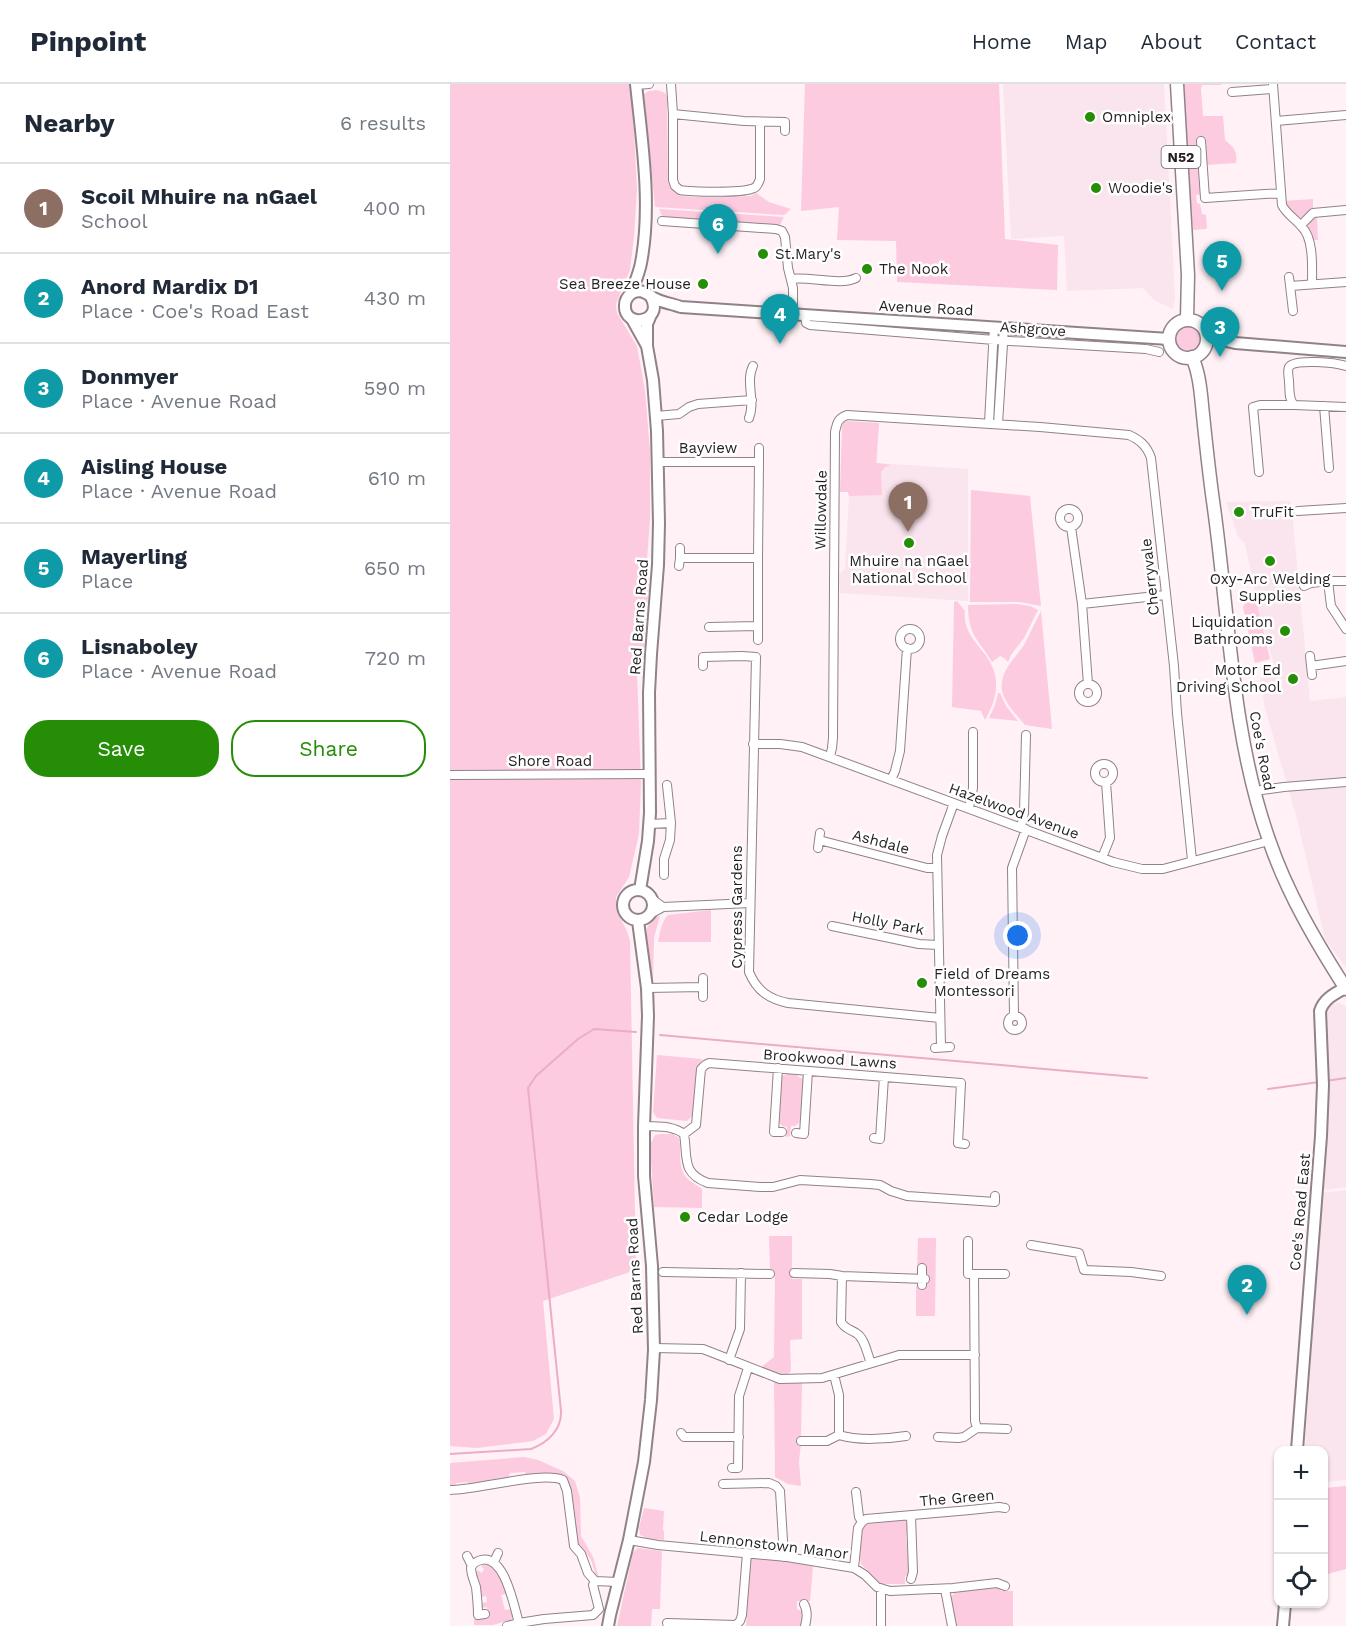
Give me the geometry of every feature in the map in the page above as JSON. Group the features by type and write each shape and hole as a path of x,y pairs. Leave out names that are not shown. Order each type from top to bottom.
{"main road":[{"name":"N52","path":"1177,84 1188,275 1187,319"},
{"path":"1187,319 1203,327 1207,339 1201,353 1192,357 1176,354 1172,350 1169,339 1172,328 1187,319"},
{"name":"Coe's Road","path":"1192,357 1199,386 1220,540 1228,631 1241,725 1254,791 1269,841 1291,893 1309,929 1346,988"}],"street":[{"path":"641,265 654,305 651,314 642,321 628,316 625,302 631,294 641,265 646,204 636,85 649,84"},
{"path":"671,84 673,180 675,186 685,191 741,191 758,186 760,122"},
{"path":"1232,92 1273,87 1282,205 1285,211 1305,230 1310,244 1312,284"},
{"path":"673,114 785,123 785,130"},
{"path":"1276,121 1346,115"},
{"path":"1201,141 1205,198 1281,193"},
{"path":"1301,225 1313,213 1346,210"},
{"path":"662,221 782,231 785,237 793,288 793,315"},
{"path":"791,279 851,281 856,278"},
{"path":"1293,311 1290,281 1312,284 1346,282"},
{"path":"631,294 640,291 649,295"},
{"name":"Avenue Road","path":"649,295 681,307 1169,339"},
{"name":"Avenue Road","path":"651,314 681,307"},
{"name":"Red Barns Road","path":"640,890 649,824 651,654 658,565 656,416 647,346 647,324 651,314"},
{"name":"Ashgrove","path":"805,315 806,323 810,325 994,340 1146,349 1159,352"},
{"name":"Red Barns Road","path":"632,319 647,346"},
{"path":"994,424 994,340 999,327"},
{"path":"994,424 1003,340 999,327"},
{"path":"1207,339 1214,338 1249,345 1346,352"},
{"path":"1294,405 1290,397 1289,366 1293,363 1346,366"},
{"path":"749,418 752,410 750,372 753,366"},
{"path":"656,416 679,414 698,404 752,400"},
{"path":"1259,472 1253,406 1346,407"},
{"path":"1324,406 1329,468"},
{"name":"Willowdale","path":"830,757 833,738 833,525 837,423 841,417 848,415 994,424"},
{"name":"Cherryvale","path":"994,424 1119,433 1137,438 1148,450 1151,458 1174,666 1192,860"},
{"name":"Bayview","path":"758,640 759,448"},
{"name":"Bayview","path":"658,462 759,462"},
{"path":"1298,511 1346,508"},
{"path":"1071,527 1082,604 1088,684"},
{"path":"680,548 679,562 758,558"},
{"path":"1328,581 1331,606 1346,629"},
{"path":"1304,586 1311,583 1346,581"},
{"path":"1082,604 1165,595"},
{"path":"709,627 758,626"},
{"path":"891,780 900,751 907,648"},
{"path":"1310,656 1311,670 1346,661"},
{"name":"Cypress Gardens","path":"703,666 703,657 756,657 749,972 753,982 766,996 788,1004 940,1018"},
{"path":"969,808 973,788 973,732"},
{"path":"1014,1016 1012,868 1024,828 1027,735"},
{"name":"Hazelwood Avenue","path":"753,744 802,747 1127,866 1154,870 1269,841"},
{"name":"Shore Road","path":"450,775 650,774"},
{"path":"1102,858 1110,838 1106,782"},
{"path":"1254,791 1346,782"},
{"path":"667,785 671,824 663,875 674,876"},
{"path":"942,1047 937,855 954,803"},
{"path":"649,824 671,824"},
{"name":"Ashdale","path":"819,840 927,868 937,868"},
{"path":"652,913 654,906 649,894 640,890 631,892 624,899 625,914 638,921 663,907 750,903"},
{"path":"652,899 663,907"},
{"name":"Red Barns Road","path":"608,1626 629,1540 644,1462 654,1348 652,1266 644,1176 648,1060 647,988 638,921"},
{"name":"Holly Park","path":"832,926 919,944 938,945"},
{"path":"647,988 703,982 703,997"},
{"name":"Coe's Road East","path":"1297,1446 1321,1136 1323,1081 1320,1011 1324,1002 1346,988"},
{"name":"Brookwood Lawns","path":"684,1134 696,1125 701,1069 709,1063 961,1083 958,1143 965,1144"},
{"path":"778,1068 774,1132 782,1132"},
{"path":"796,1133 804,1134 808,1071"},
{"path":"874,1138 880,1139 884,1077"},
{"path":"644,1126 668,1127 678,1129 684,1134 688,1168 691,1174 708,1183 773,1187 800,1180 880,1185 907,1196 995,1202 995,1196"},
{"path":"968,1241 968,1274 1005,1274"},
{"path":"1031,1245 1079,1253 1084,1270 1161,1276"},
{"path":"794,1273 923,1281 922,1268"},
{"path":"663,1272 770,1274"},
{"path":"729,1360 740,1329 741,1273"},
{"path":"974,1274 975,1420 977,1428"},
{"path":"842,1276 841,1322 844,1327 858,1333 863,1340 871,1363"},
{"path":"654,1348 703,1349 780,1379 822,1378 900,1354 975,1355"},
{"path":"732,1468 738,1468 739,1396 748,1368"},
{"path":"834,1375 840,1395 839,1435"},
{"path":"938,1437 964,1437 977,1428 1007,1429"},
{"path":"681,1433 684,1437 739,1437"},
{"path":"801,1441 827,1441 839,1435 891,1438 906,1436"},
{"path":"450,1491 546,1478 563,1480 566,1487 574,1546 581,1554 588,1573 596,1581 618,1582"},
{"path":"723,1484 769,1483 776,1486 780,1491 784,1557"},
{"path":"854,1568 858,1528 862,1522 856,1492"},
{"name":"The Green","path":"862,1522 970,1509 999,1507 1005,1509"},
{"name":"The Green","path":"911,1516 914,1572 911,1579"},
{"name":"Lennonstown Manor","path":"629,1540 658,1545 784,1557 854,1568 881,1589"},
{"path":"494,1562 498,1553"},
{"path":"667,1623 737,1625 742,1615 747,1553"},
{"path":"467,1556 472,1566 478,1615 485,1614"},
{"path":"472,1566 481,1560 486,1560 494,1562 503,1572 519,1623"},
{"path":"507,1626 544,1619 593,1614 599,1609 593,1585 596,1581"},
{"path":"881,1626 881,1589 890,1591 945,1589 997,1583 1005,1586"},
{"path":"945,1589 952,1626"},
{"path":"804,1604 807,1611 805,1626"},
{"path":"1283,1626 1285,1608"}],"shaded area":[{"path":"450,84 630,84 637,189 634,237 630,270 616,304 617,313 637,346 645,390 650,451 650,519 647,560 649,584 642,670 637,672 641,782 639,834 629,877 616,897 618,914 630,941 636,1270 543,1301 554,1419 546,1434 533,1441 477,1448 450,1446"},
{"path":"805,84 999,84 1005,239 1058,245 1057,290 897,282 896,241 837,240 839,207 801,211"},
{"path":"1003,84 1164,84 1175,298 1173,309 1156,301 1143,288 1067,291 1064,236 1011,239"},
{"path":"1184,84 1221,84 1202,85 1203,116 1223,116 1225,140 1236,153 1236,163 1205,165 1206,194 1196,195 1202,214 1206,215 1206,229 1193,230 1188,191"},
{"path":"657,90 665,93 667,97 668,179 674,192 678,195 702,197 751,196 756,193 769,202 791,209 784,215 655,207 644,94"},
{"path":"1313,199 1313,209 1301,217 1292,214 1283,201"},
{"path":"659,209 784,217 779,227 663,218"},
{"path":"1317,216 1318,240 1313,240 1308,223"},
{"path":"1187,324 1197,328 1201,338 1197,348 1187,352 1177,348 1173,338 1177,328"},
{"path":"847,421 879,423 876,463 891,465 885,467 881,472 882,495 849,496 848,492 840,492 842,427"},
{"path":"879,423 877,463 968,469 968,601 840,593 839,574 845,568 849,496 848,492 840,492"},
{"path":"971,490 1030,496 1041,606 1019,602 970,602"},
{"path":"1291,501 1310,701 1346,697 1346,968 1325,939 1297,819 1265,708 1260,680 1274,665 1260,616 1245,544 1238,536 1226,502"},
{"path":"1256,599 1270,659 1255,663 1243,607 1246,601"},
{"path":"957,601 965,611 970,634 990,662 996,678 993,703 985,720 981,711 952,707 954,602"},
{"path":"1017,604 1038,610 1024,638 1008,662 1000,656 992,662 972,630 968,605"},
{"path":"1041,611 1052,729 1025,725 1008,704 1002,690 1005,671 1024,645"},
{"path":"998,693 1000,693 1006,706 1018,721 989,718"},
{"path":"711,910 711,942 658,942 662,924 668,915"},
{"path":"660,916 654,938 653,979 650,977 647,928 650,921"},
{"path":"1340,1003 1346,1007 1346,1187 1324,1190 1329,1084 1326,1013 1329,1006"},
{"path":"657,1055 702,1059 697,1068 692,1116 687,1121 657,1118 653,1112"},
{"path":"790,1073 803,1078 802,1122 791,1126 790,1136 786,1137 787,1127 777,1121 780,1082 782,1076"},
{"path":"673,1134 679,1138 683,1172 688,1179 702,1189 702,1208 654,1207 650,1145 655,1135"},
{"path":"1346,1190 1346,1480 1328,1482 1328,1446 1305,1446 1322,1193"},
{"path":"769,1236 792,1236 792,1279 802,1279 802,1339 790,1340 791,1371 787,1375 778,1375 760,1368 774,1357 775,1276 770,1270"},
{"path":"918,1238 936,1238 935,1316 916,1316 916,1286 925,1286 925,1271 917,1271"},
{"path":"774,1381 802,1382 801,1436 798,1437 798,1443 801,1444 799,1461 801,1486 788,1484 775,1477"},
{"path":"524,1457 538,1460 563,1471 575,1481 580,1498 581,1536 593,1557 599,1578 592,1574 595,1572 591,1560 580,1545 578,1546 565,1478 552,1474 526,1476 525,1472 510,1473 508,1479 469,1488 468,1482 456,1483 455,1488 450,1488 450,1463"},
{"path":"1346,1486 1346,1569 1328,1574 1328,1500 1328,1488"},
{"path":"644,1508 664,1511 664,1540 649,1539 640,1535 639,1528"},
{"path":"905,1520 909,1532 906,1535 911,1567 909,1574 905,1576 905,1584 881,1584 861,1564 859,1553 862,1531 868,1524"},
{"path":"637,1548 662,1551 660,1609 652,1609 651,1626 617,1626 633,1553"},
{"path":"756,1557 813,1566 810,1601 797,1601 797,1609 803,1612 801,1626 746,1626 750,1559 756,1559"},
{"path":"481,1566 497,1570 506,1594 501,1595 505,1610 511,1609 513,1616 511,1620 493,1625 474,1625 474,1619 488,1617 487,1607 482,1608 482,1603 487,1602 486,1596 481,1597 476,1572 477,1570 482,1573 484,1569"},
{"path":"998,1586 1001,1591 1013,1591 1013,1626 954,1626 953,1605 950,1598 957,1590"}],"waterway":[{"path":"450,1454 531,1449 548,1439 559,1424 561,1411 528,1088 536,1076 578,1039 594,1029 636,1032"},
{"path":"660,1035 1147,1078"},
{"path":"1325,1081 1346,1078"},
{"path":"1268,1089 1319,1082"}],"place":[{"name":"Omniplex","path":"1090,117"},
{"name":"Woodie's","path":"1096,188"},
{"name":"Lisnaboley","path":"718,254"},
{"name":"St.Mary's","path":"763,254"},
{"name":"The Nook","path":"867,269"},
{"name":"Sea Breeze House","path":"703,284"},
{"name":"Mayerling","path":"1222,291"},
{"name":"Aisling House","path":"780,344"},
{"name":"Donmyer","path":"1220,357"},
{"name":"TruFit","path":"1239,512"},
{"name":"Scoil Mhuire na nGael","path":"908,532"},
{"name":"Mhuire na nGael National School","path":"909,543"},
{"name":"Oxy-Arc Welding Supplies","path":"1270,561"},
{"name":"Liquidation Bathrooms","path":"1285,631"},
{"name":"Motor Ed Driving School","path":"1293,679"},
{"name":"Field of Dreams Montessori","path":"922,983"},
{"name":"Cedar Lodge","path":"685,1217"},
{"name":"Anord Mardix D1","path":"1247,1315"}]}
